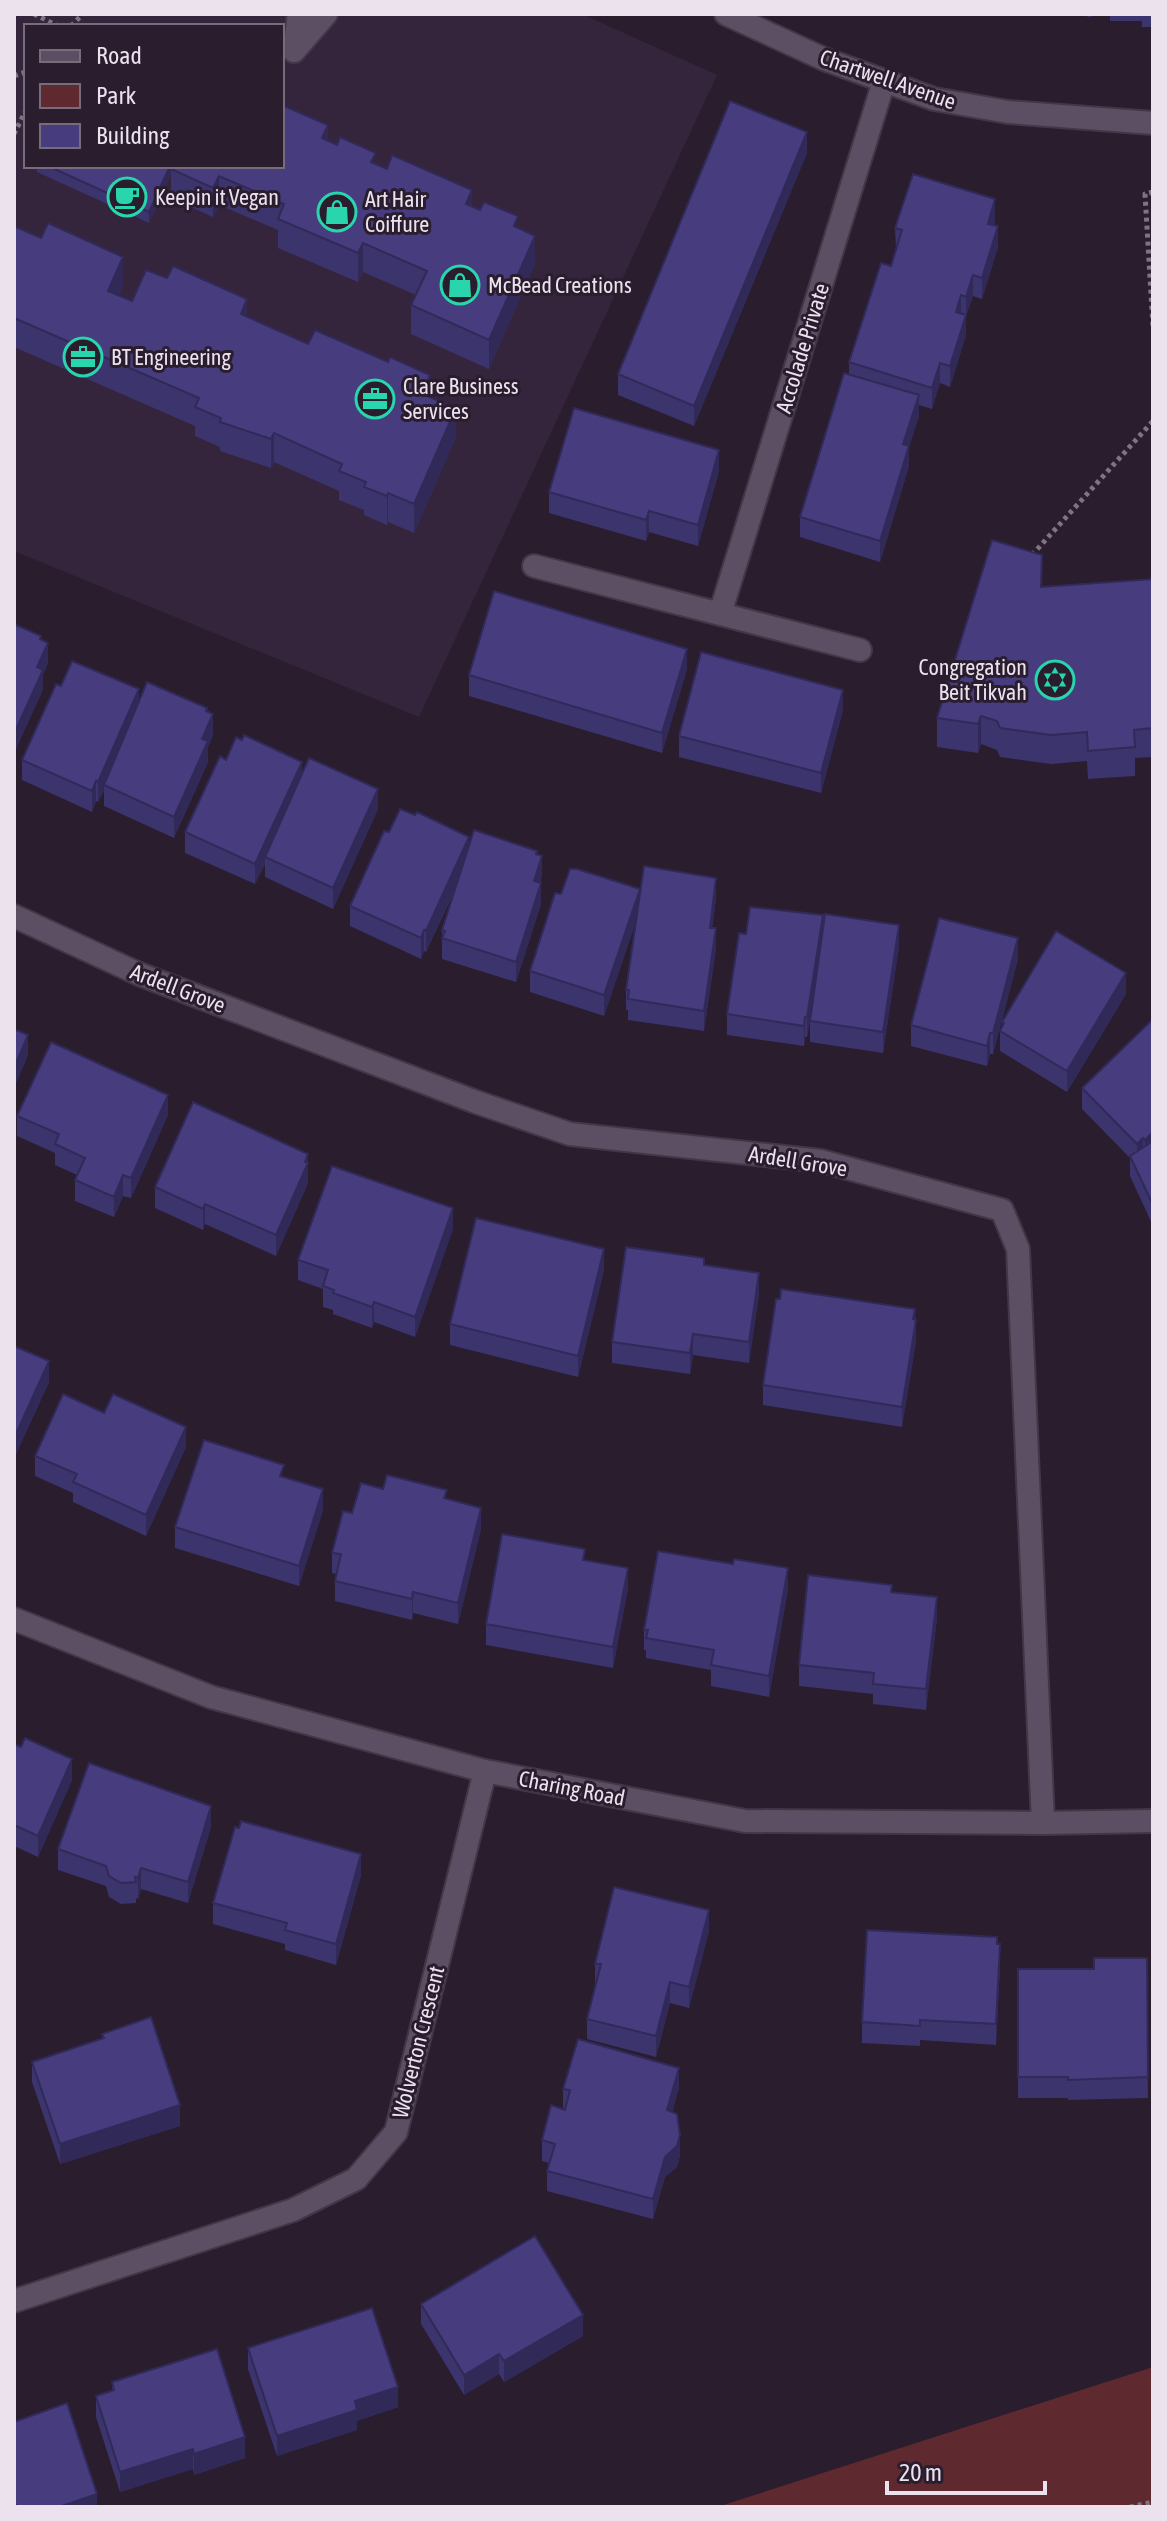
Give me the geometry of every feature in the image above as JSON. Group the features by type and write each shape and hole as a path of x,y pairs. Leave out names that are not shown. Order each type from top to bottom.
{"street":[{"path":"299,14 294,51 326,14"},
{"name":"Chartwell Avenue","path":"726,14 824,59 934,99 1008,112 1153,123"},
{"name":"Accolade Private","path":"720,614 884,81"},
{"path":"534,566 860,650"},
{"name":"Ardell Grove","path":"14,916 139,974 476,1102 570,1134 821,1161 1002,1210 1018,1249 1043,1823"},
{"name":"Charing Road","path":"14,1619 211,1697 485,1771 745,1821 1153,1821"},
{"name":"Wolverton Crescent","path":"14,2301 293,2210 356,2179 396,2132 485,1771"}],"path":[{"path":"34,14 54,24"},
{"path":"14,134 24,114"},
{"path":"1153,192 1145,194 1153,327"},
{"path":"1032,555 1153,421"},
{"path":"1130,2507 1153,2502"}],"shaded area":[{"path":"14,14 582,14 717,75 419,717 14,551"}],"green space":[{"path":"1153,2367 1153,2507 717,2507"}],"building":[{"path":"730,101 807,132 694,406 618,374"},
{"path":"284,106 328,125 322,138 337,145 340,137 376,153 371,162 387,169 392,155 472,190 466,204 480,210 484,202 518,216 514,226 535,236 489,340 411,305 427,271 363,243 358,253 278,219 284,204 219,176 213,188 171,169 284,168"},
{"name":"Keepin it Vegan","path":"52,168 169,168 149,212"},
{"path":"913,174 995,199 988,224 998,226 982,278 973,275 966,297 961,295 956,312 966,315 950,366 940,363 932,388 849,362 881,263 891,266 902,230 895,228"},
{"path":"48,223 123,257 108,291 132,301 146,270 167,278 173,266 247,299 241,314 308,344 315,330 388,362 390,357 430,375 422,394 456,408 414,504 364,487 366,482 339,471 342,464 274,433 271,439 220,422 221,418 195,407 199,398 14,318 14,226 41,238"},
{"path":"844,373 919,395 903,444 909,446 880,541 800,517"},
{"path":"574,408 719,450 698,525 649,511 646,520 549,492"},
{"name":"Congregation Beit Tikvah","path":"992,540 1042,555 1041,587 1153,579 1153,728 1134,730 1135,747 1088,751 1087,732 1051,735 1000,728 997,721 981,716 978,724 937,718"},
{"path":"494,591 687,649 662,733 469,675"},
{"path":"14,624 41,636 40,639 48,643 37,667 43,670 14,734"},
{"path":"701,652 843,690 821,773 679,736"},
{"path":"72,661 139,689 92,791 22,760 56,684 61,686"},
{"path":"147,682 207,708 206,711 213,714 202,739 208,741 174,817 104,785"},
{"path":"244,735 302,762 255,864 185,832 220,756 226,760 236,737 242,740"},
{"path":"309,758 378,789 333,888 265,857"},
{"path":"400,809 415,815 417,812 469,837 421,938 350,906 384,831 389,832"},
{"path":"474,830 537,851 536,854 542,856 534,881 541,883 516,962 442,938"},
{"path":"644,866 716,878 710,928 716,928 704,1011 628,999 629,990 626,990"},
{"path":"570,869 640,889 604,995 530,971 555,893 561,894"},
{"path":"750,907 823,915 804,1026 727,1014 739,933 746,934"},
{"path":"825,914 899,925 883,1032 810,1021"},
{"path":"939,918 1018,938 987,1046 911,1025"},
{"path":"1056,931 1126,973 1067,1071 1000,1031 1002,1022"},
{"path":"1153,1019 1153,1132 1137,1144 1082,1088"},
{"path":"14,1029 28,1035 14,1068"},
{"path":"51,1042 168,1095 131,1178 123,1175 114,1197 75,1180 85,1158 55,1144 59,1134 17,1116"},
{"path":"193,1102 308,1154 305,1162 308,1163 276,1235 205,1204 203,1209 155,1187"},
{"path":"1153,1141 1153,1205 1130,1156"},
{"path":"332,1166 453,1208 415,1317 374,1302 372,1307 333,1293 334,1290 323,1286 328,1270 298,1260"},
{"path":"476,1218 604,1249 578,1356 450,1324"},
{"path":"626,1247 704,1258 704,1265 759,1273 749,1342 693,1334 690,1353 612,1342"},
{"path":"781,1289 915,1309 913,1319 916,1320 902,1407 763,1385 776,1299 780,1299"},
{"path":"14,1346 49,1361 16,1434 14,1433"},
{"path":"63,1394 104,1413 113,1394 186,1427 146,1515 73,1482 77,1474 35,1456"},
{"path":"204,1440 284,1465 280,1476 323,1489 299,1566 175,1527"},
{"path":"387,1475 447,1490 444,1498 481,1508 458,1603 413,1592 412,1599 335,1581 341,1554 332,1553 343,1511 352,1513 361,1483 383,1489"},
{"path":"502,1534 585,1549 583,1560 628,1568 613,1647 486,1624"},
{"path":"658,1551 733,1564 734,1559 788,1568 769,1676 711,1665 714,1650 646,1638 648,1630 644,1630"},
{"path":"808,1575 892,1585 891,1592 937,1597 926,1689 873,1684 874,1673 799,1665"},
{"path":"25,1738 72,1759 38,1836 14,1825 14,1744 21,1747"},
{"path":"89,1763 211,1806 188,1882 141,1868 138,1878 135,1877 136,1882 121,1883 109,1876 106,1866 58,1849"},
{"path":"241,1821 361,1854 336,1944 285,1930 287,1923 213,1903 235,1827 239,1828"},
{"path":"614,1887 709,1910 689,1987 670,1982 656,2036 587,2019 601,1964 595,1964"},
{"path":"867,1930 997,1937 997,1944 1000,1944 996,2024 920,2020 920,2026 862,2022"},
{"path":"1094,1958 1147,1958 1148,2077 1068,2080 1068,2077 1018,2077 1018,1969 1094,1969"},
{"path":"151,2017 180,2105 60,2144 32,2062 104,2038 102,2034"},
{"path":"578,2039 679,2068 667,2110 677,2114 680,2135 677,2146 665,2157 653,2199 547,2171 555,2144 542,2140 551,2105 565,2110 570,2090 563,2089"},
{"path":"535,2236 583,2315 504,2361 499,2354 464,2375 421,2304"},
{"path":"372,2308 398,2387 355,2401 357,2410 277,2436 248,2348"},
{"path":"217,2349 245,2437 194,2454 193,2449 120,2472 96,2396 114,2390 112,2382"},
{"path":"67,2403 97,2494 59,2507 17,2507 14,2501 14,2422"}],"place":[{"name":"Keepin it Vegan","path":"127,197"},
{"name":"Art Hair Coiffure","path":"337,212"},
{"name":"McBead Creations","path":"460,285"},
{"name":"BT Engineering","path":"83,357"},
{"name":"Clare Business Services","path":"375,399"},
{"name":"Congregation Beit Tikvah","path":"1055,680"}]}
